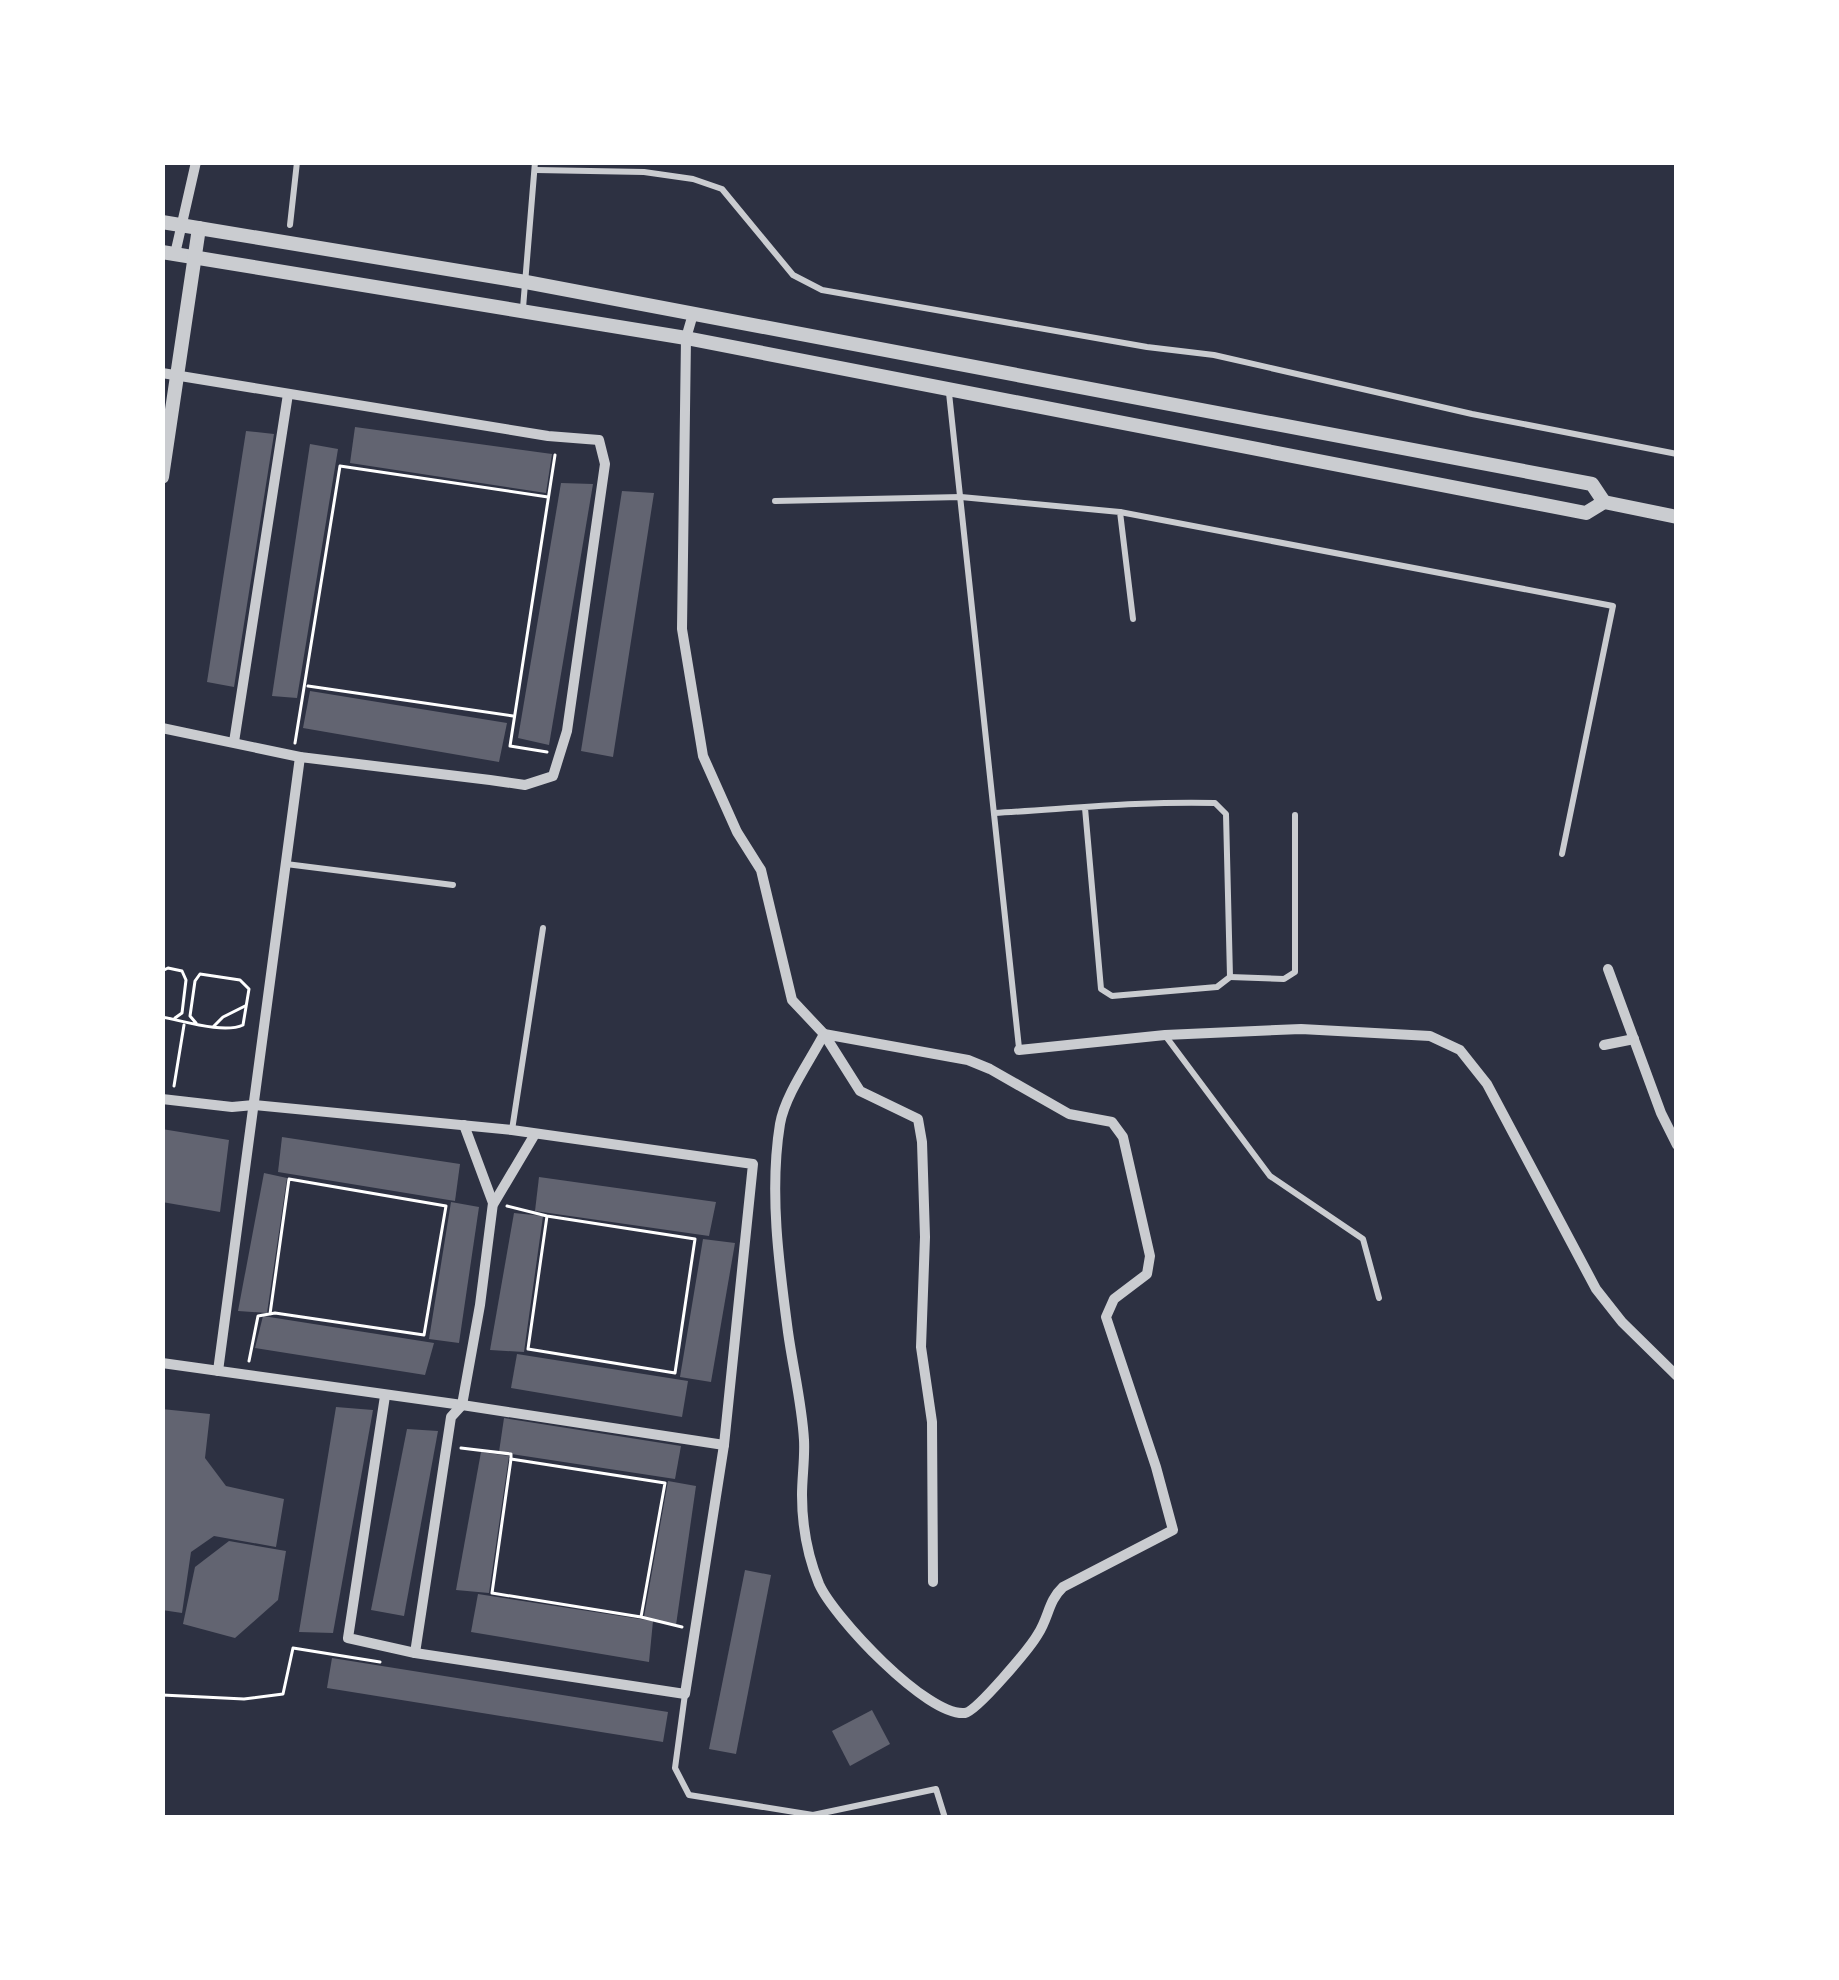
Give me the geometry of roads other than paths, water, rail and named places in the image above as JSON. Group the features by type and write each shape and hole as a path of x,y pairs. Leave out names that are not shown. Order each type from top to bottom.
{"street":[{"path":"196,162 182,225 168,253 686,338 1586,513 1604,502 1677,518"},
{"path":"162,222 526,282 1592,484 1604,502"},
{"path":"162,477 170,374 199,228"},
{"path":"693,314 686,338 682,629 697,725 703,756 737,832 761,870 792,1000 824,1034 860,1091 918,1119 925,1237 921,1347 932,1422 933,1582"},
{"path":"162,728 297,756 525,785 553,776 567,730 605,464 599,440 548,436 170,374"},
{"path":"1003,400 1007,375"},
{"path":"235,742 288,394"},
{"path":"218,1370 297,756"},
{"path":"1608,969 1660,1113 1677,1145"},
{"path":"1019,1050 1165,1035 1301,1029 1430,1036 1460,1050 1486,1084 1596,1289 1677,1376"},
{"path":"824,1034 968,1060 1069,1114 1112,1122 1123,1137 1150,1256 1147,1274 1114,1299 1106,1317 1173,1530 1063,1587 1053,1597 1040,1633 979,1706 965,1713 928,1702 832,1607 818,1582 807,1542 802,1498 805,1442 788,1334 776,1199 784,1106 824,1034"},
{"path":"1604,1046 1634,1039"},
{"path":"167,1099 512,1130 753,1164 724,1445 685,1694 415,1653 348,1638 385,1396"},
{"path":"1660,1113 1677,1108"},
{"path":"464,1125 494,1203"},
{"path":"415,1653 452,1417 462,1405 481,1305 494,1203 536,1134"},
{"path":"162,1363 724,1445"}],"lane":[{"path":"290,225 297,162"},
{"path":"523,311 536,166 644,172 693,179 722,190 793,275 822,290 1214,356 1677,454"},
{"path":"949,389 1019,1050"},
{"path":"775,501 961,497 1120,512 1613,606 1562,854"},
{"path":"1120,512 1133,619"},
{"path":"994,813 1214,802 1226,814 1230,976"},
{"path":"1085,808 1101,989 1112,996 1217,987 1230,976 1284,979 1295,972 1294,814"},
{"path":"286,864 453,885"},
{"path":"512,1130 543,928"},
{"path":"1165,1035 1270,1176 1363,1239 1378,1298"},
{"path":"685,1694 675,1768 689,1796 813,1817 936,1789 945,1818"}]}
